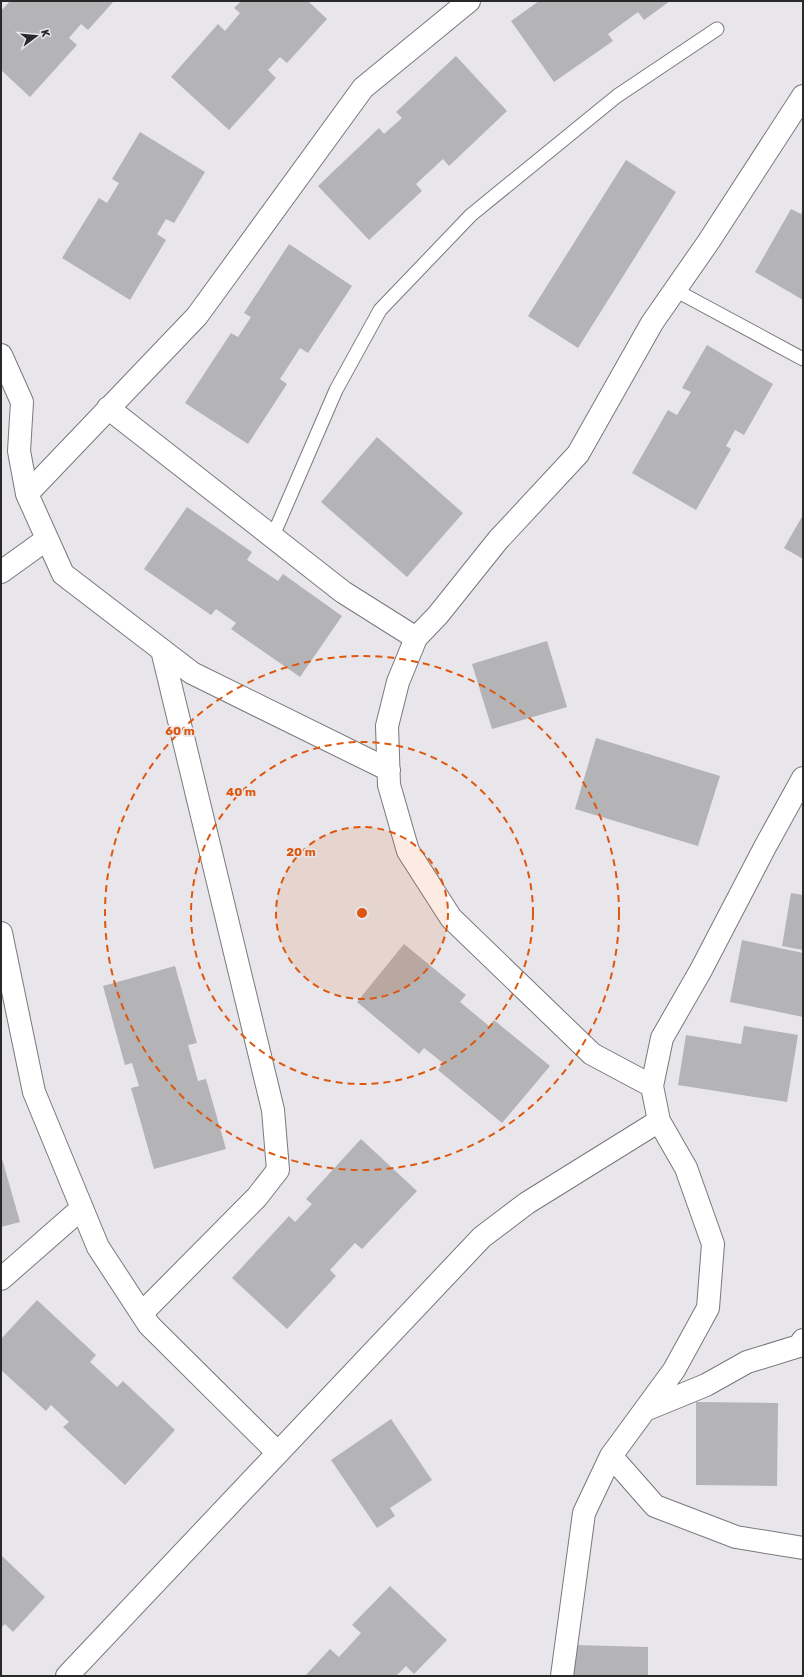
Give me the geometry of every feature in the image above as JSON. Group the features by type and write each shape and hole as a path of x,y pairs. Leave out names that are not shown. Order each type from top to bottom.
{"street":[{"path":"27,494 197,316 363,88 469,1"},
{"path":"652,1086 592,1054 451,918 408,851 389,785 387,726 398,682 416,638 438,615 498,540 578,454 652,323 709,241 803,96"},
{"path":"1,355 22,402 19,451 27,494 63,574 192,673 388,770"},
{"path":"108,408 272,538 343,592 416,638"},
{"path":"1,572 47,539"},
{"path":"142,1313 257,1197 278,1170 273,1110 162,650"},
{"path":"562,1676 584,1513 610,1456 674,1370 708,1308 713,1244 686,1168 659,1121 652,1086 662,1038 701,970 803,778"},
{"path":"1,932 34,1092 98,1246 149,1325 278,1453"},
{"path":"67,1676 482,1237 527,1203 659,1121"},
{"path":"1,1279 82,1208"},
{"path":"644,1410 706,1385 746,1362 799,1346 803,1340"},
{"path":"610,1456 655,1506 736,1537 803,1548"}],"lane":[{"path":"272,538 336,390 380,310 472,215 617,96 717,29"},
{"path":"675,290 803,359"}],"building":[{"path":"10,1 114,1 88,30 81,24 69,38 77,45 30,97 1,70 1,11"},
{"path":"241,1 308,1 327,19 287,63 280,57 268,70 276,78 229,130 171,77 218,24 225,31 240,13 234,8"},
{"path":"539,1 670,1 644,20 638,12 608,34 613,41 554,82 511,21"},
{"path":"456,56 507,111 449,166 443,159 416,184 422,191 369,240 318,186 379,128 384,134 402,118 396,112"},
{"path":"140,132 205,172 174,223 166,219 157,234 166,240 130,300 62,258 99,198 107,203 119,183 112,179"},
{"path":"626,160 676,192 578,348 528,316"},
{"path":"791,209 801,214 803,210 803,300 755,272"},
{"path":"289,244 352,286 308,353 300,348 280,379 287,384 248,444 185,403 231,333 238,337 251,317 244,313"},
{"path":"707,345 773,384 744,435 735,430 726,446 731,449 696,510 632,473 668,410 677,415 691,392 682,388"},
{"path":"377,437 463,513 407,577 321,502"},
{"path":"187,507 252,552 247,560 278,581 283,574 342,616 300,677 231,629 236,623 216,609 211,615 144,569"},
{"path":"803,515 803,559 784,548"},
{"path":"547,641 567,707 492,729 472,664"},
{"path":"596,738 720,776 698,846 575,809"},
{"path":"791,893 803,895 803,950 782,946"},
{"path":"742,940 803,953 803,1017 730,1002"},
{"path":"404,944 466,995 460,1002 489,1026 494,1020 550,1066 502,1123 438,1070 443,1063 424,1048 419,1054 357,1002"},
{"path":"175,966 197,1043 188,1045 198,1081 206,1079 226,1149 154,1169 131,1088 139,1086 132,1063 125,1065 103,986"},
{"path":"744,1026 798,1035 787,1102 678,1085 686,1035 741,1044"},
{"path":"361,1139 417,1191 362,1249 355,1243 330,1270 336,1276 287,1329 232,1278 289,1216 295,1222 312,1204 306,1199"},
{"path":"1,1155 20,1222 1,1227"},
{"path":"37,1300 96,1355 90,1362 117,1387 123,1381 175,1430 125,1485 63,1427 69,1422 51,1405 46,1411 1,1370 1,1339"},
{"path":"696,1402 778,1403 777,1486 696,1485"},
{"path":"391,1419 432,1480 390,1508 395,1516 377,1528 331,1460"},
{"path":"1,1555 45,1597 13,1632 5,1624 1,1628"},
{"path":"390,1586 447,1640 414,1674 406,1666 396,1676 305,1676 330,1649 339,1657 361,1633 352,1625"},
{"path":"575,1645 648,1647 648,1676 574,1676"}]}
